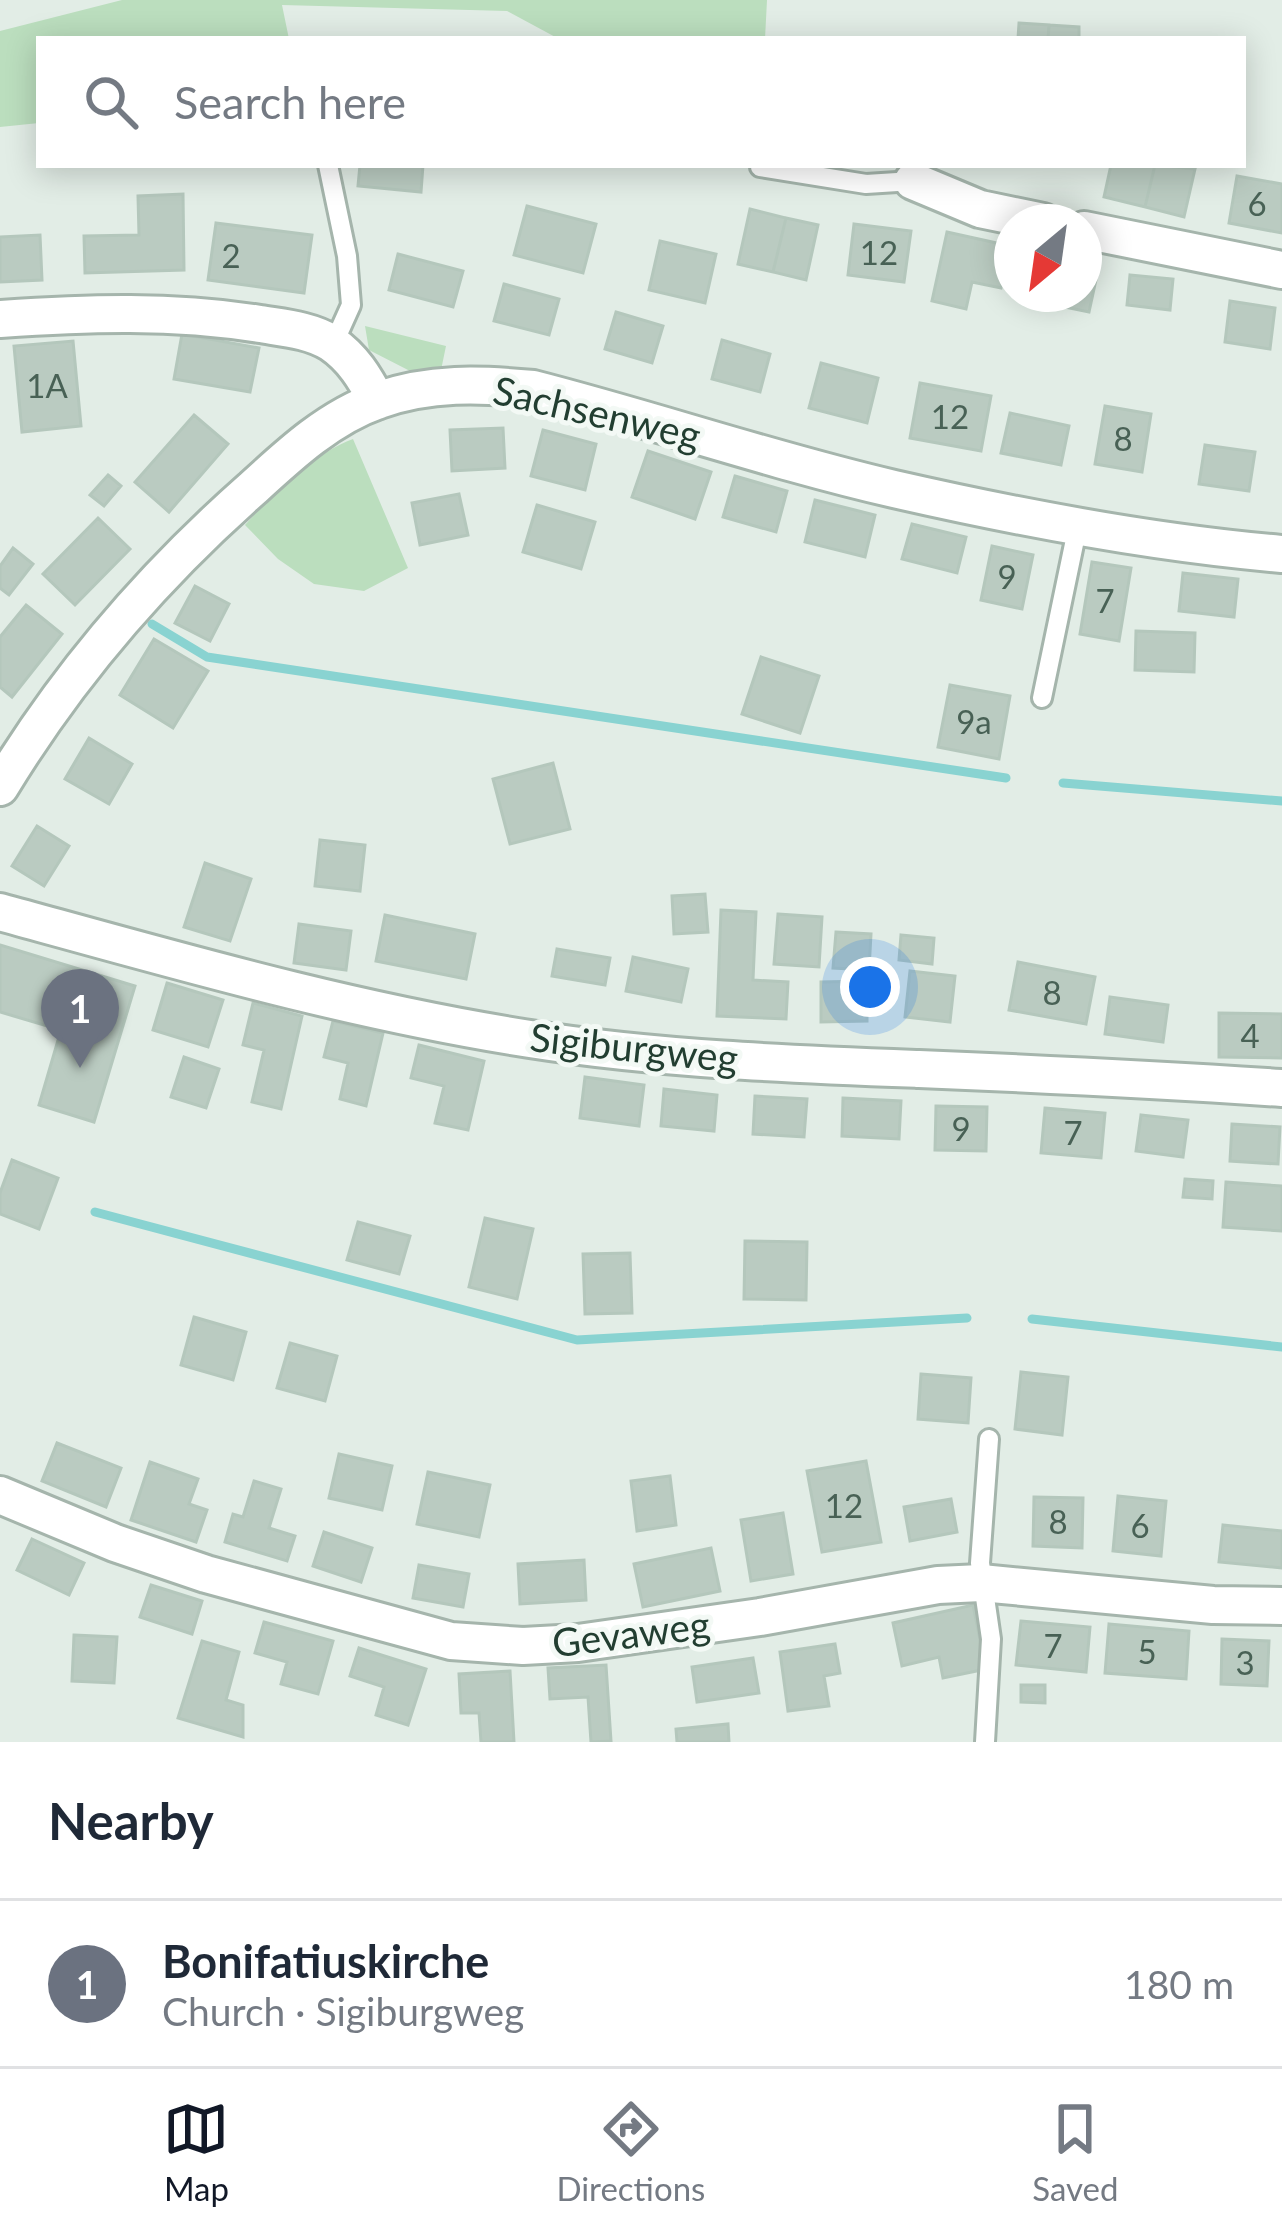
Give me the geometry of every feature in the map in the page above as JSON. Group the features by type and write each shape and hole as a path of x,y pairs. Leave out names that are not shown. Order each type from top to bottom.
{"street":[{"path":"913,181 994,212"},
{"path":"1102,234 1282,270"},
{"path":"0,319 106,312 196,314 296,330 333,344 359,369 377,401"},
{"name":"Sachsenweg","path":"0,787 37,726 94,649 187,546 325,426 377,401 427,387 481,384 533,389 893,488 1078,525 1220,549 1282,554"},
{"name":"Sigiburgweg","path":"0,912 258,983 408,1018 533,1040 806,1064 1282,1088"},
{"name":"Gevaweg","path":"0,1495 115,1543 206,1574 451,1641 474,1643 578,1643 981,1582 1213,1605 1282,1606"}],"lane":[{"path":"329,168 347,256 351,304 333,344"},
{"path":"772,168 866,184 913,181"},
{"path":"1042,698 1078,525"},
{"path":"985,1742 992,1639 981,1582 989,1439"}],"green space":[{"path":"122,0 767,0 765,36 553,36 507,11 282,5 288,36 36,36 36,123 0,127 0,31"},
{"path":"365,326 446,346 440,375 410,371 369,350"},
{"path":"353,439 408,568 364,591 314,584 278,559 245,525 309,464"}],"building":[{"path":"1019,23 1049,25 1048,36 1018,36"},
{"path":"1049,25 1079,27 1079,36 1048,36"},
{"path":"360,168 423,168 421,192 358,186"},
{"path":"1110,168 1154,168 1145,207 1104,197"},
{"path":"1154,168 1195,169 1184,217 1145,207"},
{"path":"1237,176 1282,184 1282,233 1229,223"},
{"path":"183,194 184,270 85,273 84,236 139,235 138,196"},
{"path":"527,206 596,224 583,273 514,255"},
{"path":"750,209 786,218 773,272 738,264"},
{"path":"786,218 818,225 806,280 773,272"},
{"path":"216,223 312,235 304,293 208,280"},
{"path":"854,224 911,231 904,282 848,275"},
{"path":"947,232 994,242 994,287 972,282 966,309 932,301"},
{"path":"40,235 42,280 0,282 0,237"},
{"path":"660,241 716,254 705,303 649,290"},
{"path":"398,254 463,271 453,307 389,290"},
{"path":"1130,275 1173,279 1170,310 1127,305"},
{"path":"504,284 559,299 549,335 494,321"},
{"path":"1230,301 1275,308 1270,349 1225,342"},
{"path":"616,312 663,326 652,363 605,349"},
{"path":"182,334 259,348 250,392 174,379"},
{"path":"722,340 770,354 760,392 712,379"},
{"path":"73,341 81,426 22,432 14,346"},
{"path":"821,363 878,378 867,423 809,408"},
{"path":"920,383 991,396 981,451 910,438"},
{"path":"1105,406 1151,414 1142,472 1095,464"},
{"path":"1010,413 1069,426 1061,465 1001,453"},
{"path":"194,415 228,444 169,512 135,482"},
{"path":"503,428 505,468 452,471 450,430"},
{"path":"543,430 596,444 585,490 531,476"},
{"path":"1205,445 1255,452 1249,491 1199,484"},
{"path":"648,451 711,472 695,519 632,497"},
{"path":"108,475 121,486 104,506 90,495"},
{"path":"735,476 787,491 776,532 723,517"},
{"path":"459,494 468,535 420,545 412,503"},
{"path":"815,500 875,515 865,557 805,542"},
{"path":"537,505 595,522 581,569 523,552"},
{"path":"98,518 130,549 75,605 43,574"},
{"path":"912,524 966,537 957,573 902,559"},
{"path":"992,546 1033,555 1022,609 981,600"},
{"path":"13,548 33,564 9,595 0,588 0,566"},
{"path":"1092,562 1131,568 1119,641 1080,634"},
{"path":"1183,573 1238,579 1234,617 1179,611"},
{"path":"195,586 229,604 210,641 175,623"},
{"path":"26,605 62,634 12,697 0,687 0,637"},
{"path":"1136,631 1195,633 1194,672 1135,670"},
{"path":"154,639 208,671 173,728 120,695"},
{"path":"761,657 819,676 800,733 742,714"},
{"path":"950,685 1010,696 999,759 938,747"},
{"path":"89,738 132,764 109,804 65,779"},
{"path":"553,763 570,829 510,844 493,779"},
{"path":"37,826 69,846 44,886 12,866"},
{"path":"320,840 365,845 360,891 315,886"},
{"path":"205,863 251,879 230,941 184,927"},
{"path":"705,894 708,932 674,934 672,896"},
{"path":"721,910 756,912 753,980 788,982 786,1019 717,1016"},
{"path":"778,914 822,917 819,967 774,964"},
{"path":"385,915 475,934 466,979 376,961"},
{"path":"299,924 351,931 346,970 294,963"},
{"path":"836,932 871,934 869,970 833,968"},
{"path":"901,935 934,938 932,964 899,960"},
{"path":"0,945 135,986 94,1122 39,1105 61,1030 0,1012"},
{"path":"557,949 610,958 605,985 552,976"},
{"path":"633,957 688,969 681,1002 626,991"},
{"path":"1018,962 1095,977 1086,1024 1009,1010"},
{"path":"910,971 955,976 950,1022 905,1017"},
{"path":"867,981 867,1021 821,1022 821,982"},
{"path":"167,983 223,1000 208,1047 153,1030"},
{"path":"1110,997 1168,1005 1163,1042 1105,1034"},
{"path":"253,1003 302,1016 281,1109 252,1102 264,1050 243,1045"},
{"path":"1219,1013 1282,1014 1282,1058 1219,1057"},
{"path":"333,1021 383,1033 366,1106 340,1099 348,1063 324,1057"},
{"path":"419,1045 484,1061 468,1130 435,1123 444,1086 411,1078"},
{"path":"184,1057 219,1069 206,1108 171,1097"},
{"path":"585,1077 644,1085 639,1126 580,1118"},
{"path":"664,1089 717,1095 714,1131 661,1126"},
{"path":"755,1096 807,1099 804,1137 753,1134"},
{"path":"843,1098 901,1101 899,1139 842,1136"},
{"path":"936,1106 987,1107 986,1151 935,1150"},
{"path":"1045,1108 1105,1113 1101,1158 1041,1153"},
{"path":"1141,1115 1188,1120 1183,1157 1136,1151"},
{"path":"1232,1124 1280,1127 1278,1164 1230,1161"},
{"path":"12,1160 58,1178 39,1229 0,1214 0,1193"},
{"path":"1185,1179 1213,1181 1212,1199 1183,1197"},
{"path":"1226,1182 1282,1186 1282,1231 1223,1227"},
{"path":"485,1218 533,1229 517,1299 469,1287"},
{"path":"358,1222 410,1236 399,1274 347,1260"},
{"path":"745,1241 807,1242 806,1300 744,1299"},
{"path":"630,1253 632,1313 585,1314 583,1254"},
{"path":"194,1317 246,1332 233,1380 181,1365"},
{"path":"290,1343 337,1356 325,1401 277,1388"},
{"path":"1021,1372 1068,1377 1062,1435 1015,1429"},
{"path":"921,1374 971,1378 968,1423 918,1419"},
{"path":"57,1443 121,1468 106,1507 42,1481"},
{"path":"339,1454 392,1466 382,1510 329,1498"},
{"path":"866,1461 881,1542 822,1552 807,1471"},
{"path":"150,1462 198,1479 189,1504 207,1510 196,1542 131,1520"},
{"path":"428,1472 490,1485 479,1537 417,1524"},
{"path":"670,1476 676,1525 637,1531 631,1481"},
{"path":"254,1481 281,1489 269,1528 295,1536 287,1561 225,1542 233,1514 243,1517"},
{"path":"1118,1496 1166,1501 1161,1556 1113,1551"},
{"path":"1034,1497 1083,1498 1082,1548 1033,1546"},
{"path":"951,1499 957,1532 910,1541 904,1507"},
{"path":"783,1513 793,1574 751,1581 741,1520"},
{"path":"1223,1525 1282,1531 1282,1568 1219,1562"},
{"path":"324,1532 372,1548 361,1582 313,1566"},
{"path":"32,1539 84,1563 69,1595 17,1570"},
{"path":"711,1548 720,1591 643,1607 634,1564"},
{"path":"584,1560 586,1600 520,1604 518,1564"},
{"path":"419,1565 469,1574 463,1607 413,1598"},
{"path":"151,1585 202,1601 192,1634 140,1617"},
{"path":"973,1605 986,1669 943,1678 939,1657 902,1666 893,1623"},
{"path":"1021,1621 1090,1627 1086,1672 1016,1665"},
{"path":"264,1622 333,1641 318,1694 281,1684 287,1662 255,1653"},
{"path":"1109,1624 1189,1631 1186,1679 1105,1673"},
{"path":"74,1635 117,1637 114,1683 72,1681"},
{"path":"1222,1639 1269,1641 1267,1686 1221,1684"},
{"path":"202,1641 239,1652 226,1700 243,1705 243,1737 178,1718"},
{"path":"835,1644 840,1673 824,1676 829,1706 788,1711 780,1652"},
{"path":"359,1648 426,1669 408,1725 376,1715 384,1687 350,1676"},
{"path":"753,1658 759,1693 697,1702 692,1667"},
{"path":"606,1665 611,1741 591,1742 588,1697 550,1699 548,1668"},
{"path":"510,1671 514,1742 481,1742 479,1713 461,1713 459,1674"},
{"path":"1021,1685 1045,1685 1045,1703 1021,1702"},
{"path":"728,1724 729,1742 677,1742 676,1729"}],"waterway":[{"path":"152,624 207,657 1006,778"},
{"path":"1063,783 1282,801"},
{"path":"95,1212 577,1340 967,1318"},
{"path":"1032,1319 1282,1347"}],"place":[{"name":"Bonifatiuskirche","path":"80,1068"}]}
